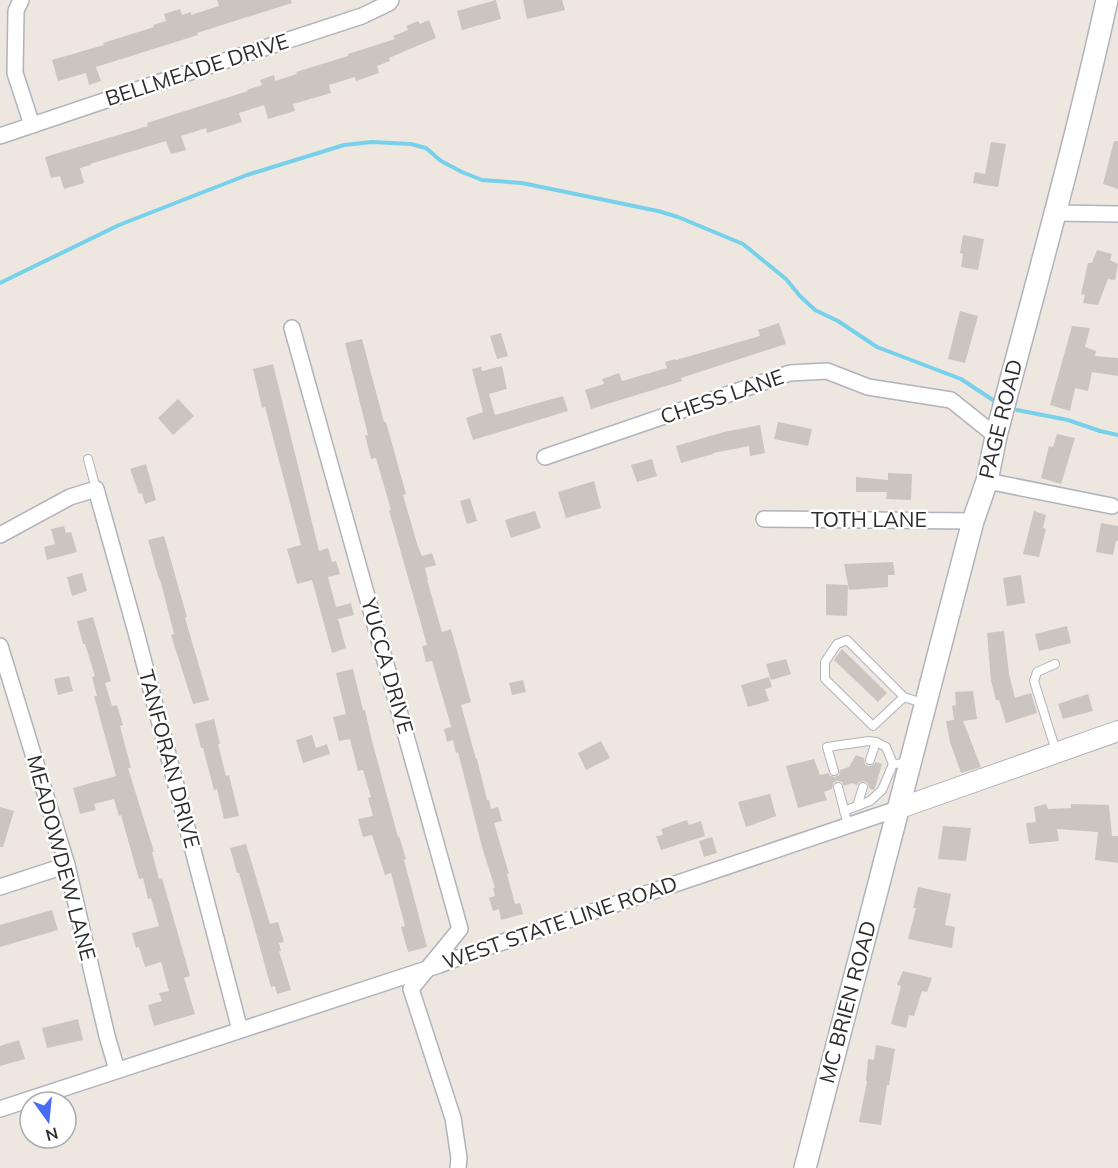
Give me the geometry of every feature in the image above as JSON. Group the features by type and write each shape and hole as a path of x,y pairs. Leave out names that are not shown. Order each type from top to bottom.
{"main road":[{"name":"PAGE ROAD","path":"891,836 900,808 902,764 926,705 973,521 987,481 996,436 1107,0"},
{"name":"MC BRIEN ROAD","path":"805,1168 891,836"}],"street":[{"path":"21,0 16,11 15,73 32,125"},
{"name":"BELLMEADE DRIVE","path":"0,136 362,16 391,0"},
{"path":"1054,213 1118,214"},
{"name":"YUCCA DRIVE","path":"292,328 460,929 411,989 453,1118 459,1158 458,1168"},
{"name":"CHESS LANE","path":"545,457 790,373 827,371 868,387 951,400 996,436"},
{"path":"987,481 1112,506"},
{"path":"0,535 70,497 96,489"},
{"name":"TANFORAN DRIVE","path":"96,489 136,632 240,1030"},
{"name":"TOTH LANE","path":"764,519 973,521"},
{"name":"MEADOWDEW LANE","path":"1,657 67,865 117,1070"},
{"name":"WEST STATE LINE ROAD","path":"0,1108 428,968 846,818 900,808 1118,731"},
{"path":"0,887 67,865"}],"lane":[{"name":"TANFORAN DRIVE","path":"87,459 96,489"},
{"path":"870,760 873,726 825,679 825,662 837,644 847,640 904,697 926,705"},
{"path":"1055,664 1037,672 1034,681 1056,753"},
{"path":"873,726 904,697"},
{"path":"834,771 827,747 873,742 886,747 902,764 882,790 870,801 857,806"},
{"path":"838,787 846,818"},
{"path":"846,818 857,806 863,787"}],"building":[{"path":"217,0 291,0 292,3 96,67 101,81 89,85 86,73 58,81 52,60 154,27 153,25 166,21 164,14 180,9 182,15 191,12 191,15 219,6"},
{"path":"496,0 501,19 462,30 457,11"},
{"path":"523,0 562,0 565,10 527,19"},
{"path":"429,20 436,38 389,58 390,61 377,66 379,73 356,81 355,77 329,85 331,93 293,104 295,111 268,119 264,105 239,113 242,122 207,133 206,128 181,136 186,150 171,154 166,141 80,168 84,183 64,189 60,176 51,178 45,157 148,126 147,123 248,91 262,85 260,80 274,75 275,81 348,56 348,54 395,39 393,36 408,30 406,26 418,21 420,24"},
{"path":"1114,141 1118,141 1118,189 1103,184"},
{"path":"991,142 1006,144 998,187 973,183 975,172 985,174"},
{"path":"963,235 984,239 978,270 961,267 963,254 960,253"},
{"path":"1097,250 1112,254 1110,260 1118,264 1115,280 1108,279 1098,305 1083,303 1085,295 1081,294 1088,263 1092,263"},
{"path":"960,311 978,316 965,363 948,359"},
{"path":"779,323 786,344 681,378 682,381 591,409 585,390 604,384 602,379 619,373 622,381 667,368 665,362 760,336 758,330"},
{"path":"1072,326 1090,328 1085,347 1096,351 1095,356 1118,358 1118,376 1092,372 1088,391 1075,388 1070,411 1050,405"},
{"path":"501,333 508,356 497,359 490,336"},
{"path":"362,339 406,494 403,495 418,547 422,556 432,553 436,565 425,568 427,580 442,632 451,629 471,702 461,705 487,800 489,800 491,809 498,807 502,821 494,823 515,904 520,903 523,914 501,920 499,909 493,911 489,898 495,896 493,888 495,888 458,752 456,753 453,740 447,742 444,729 451,727 449,719 432,661 426,662 422,646 427,645 389,510 391,510 376,458 371,459 365,435 368,435 345,343"},
{"path":"273,364 319,551 328,548 332,562 336,561 340,574 328,577 336,607 351,603 354,615 338,619 346,648 332,653 312,580 297,584 287,549 301,545 253,369"},
{"path":"502,366 507,389 489,394 495,415 563,396 568,411 473,440 466,418 483,412 472,369 481,367 482,371"},
{"path":"178,399 194,416 173,435 158,418"},
{"path":"778,422 812,429 808,446 774,439"},
{"path":"760,425 765,453 750,456 749,446 713,453 681,463 676,446 724,432"},
{"path":"1057,434 1075,438 1061,484 1041,478 1049,446 1053,447"},
{"path":"652,459 657,476 637,482 631,465"},
{"path":"146,464 156,500 145,504 130,469"},
{"path":"888,473 912,474 911,500 886,499 887,492 856,492 856,477 888,480"},
{"path":"594,481 601,508 566,518 558,492"},
{"path":"470,498 477,521 467,524 460,501"},
{"path":"535,511 541,528 511,538 505,520"},
{"path":"1034,511 1046,515 1043,528 1046,529 1039,557 1023,554"},
{"path":"1101,523 1118,526 1118,541 1116,541 1113,555 1096,552"},
{"path":"64,526 66,533 71,532 77,552 47,560 44,547 55,544 51,529"},
{"path":"164,536 209,700 193,704 171,635 174,634 148,540"},
{"path":"893,562 895,575 888,575 888,587 849,590 844,564"},
{"path":"82,573 87,591 72,596 67,577"},
{"path":"1021,575 1025,603 1007,606 1003,578"},
{"path":"826,584 848,585 847,616 826,615"},
{"path":"93,617 111,681 105,683 112,706 117,705 123,725 120,726 131,768 128,768 154,852 152,852 159,879 162,878 190,976 184,978 195,1014 154,1026 148,1005 162,1001 159,993 169,991 161,962 145,967 132,933 159,926 151,898 148,899 143,878 139,879 121,815 119,816 114,799 94,804 96,810 80,814 73,788 116,776 94,696 97,696 92,677 95,676 77,621"},
{"path":"1067,626 1071,643 1039,651 1035,634"},
{"path":"1004,631 1009,674 1015,698 1031,693 1037,713 1006,723 991,681 987,633"},
{"path":"842,649 887,693 878,702 834,660"},
{"path":"786,659 791,674 771,680 766,664"},
{"path":"353,669 406,859 404,860 427,947 408,952 401,927 405,926 391,873 385,875 372,835 363,837 358,819 373,816 368,798 371,797 363,770 358,771 350,739 339,741 333,717 346,714 336,673"},
{"path":"69,676 73,691 58,695 54,679"},
{"path":"769,677 772,687 765,689 769,701 748,707 741,685"},
{"path":"523,680 526,692 512,695 509,683"},
{"path":"973,691 977,719 963,721 981,767 961,773 950,742 946,721 954,720 952,706 956,705 955,692"},
{"path":"1088,694 1093,711 1063,719 1058,704"},
{"path":"214,719 226,776 229,775 239,816 224,819 217,789 214,790 195,724"},
{"path":"312,735 316,748 327,744 330,754 303,763 296,740"},
{"path":"601,741 610,758 586,770 578,753"},
{"path":"856,755 864,758 865,764 869,766 876,762 882,764 873,790 864,781 857,785 852,783 844,786 842,782 837,781 833,783 832,789 824,792 827,800 798,808 786,766 814,759 820,775 828,773 835,777 839,775 840,770 849,767"},
{"path":"770,794 776,816 746,827 738,802"},
{"path":"1046,804 1048,809 1071,808 1071,804 1109,805 1112,836 1118,836 1118,863 1095,860 1098,832 1057,829 1059,841 1029,844 1026,823 1036,822 1034,807"},
{"path":"0,807 14,811 3,847 0,847"},
{"path":"687,820 689,825 701,821 705,836 661,850 656,836 663,835 661,829"},
{"path":"943,826 971,828 966,861 938,859"},
{"path":"712,837 717,853 704,857 699,841"},
{"path":"246,844 270,924 278,922 284,942 279,943 281,951 279,951 291,990 277,994 275,986 271,987 230,848"},
{"path":"918,887 951,894 945,925 955,927 952,948 908,939 916,908 913,908"},
{"path":"52,910 58,930 0,947 0,925"},
{"path":"903,971 932,978 927,992 922,991 914,1016 909,1015 906,1028 891,1024 901,986 897,985"},
{"path":"78,1019 83,1040 47,1048 42,1028"},
{"path":"19,1040 25,1059 0,1066 0,1046"},
{"path":"876,1045 895,1049 881,1125 859,1122 867,1081 868,1059 874,1060"}],"waterway":[{"path":"0,283 119,225 247,175 344,145 372,142 411,144 426,148 441,161 482,180 522,183 658,211 743,244 786,279 815,310 838,321 877,347 961,379 993,400"},
{"path":"1017,410 1068,420 1118,435"}]}
